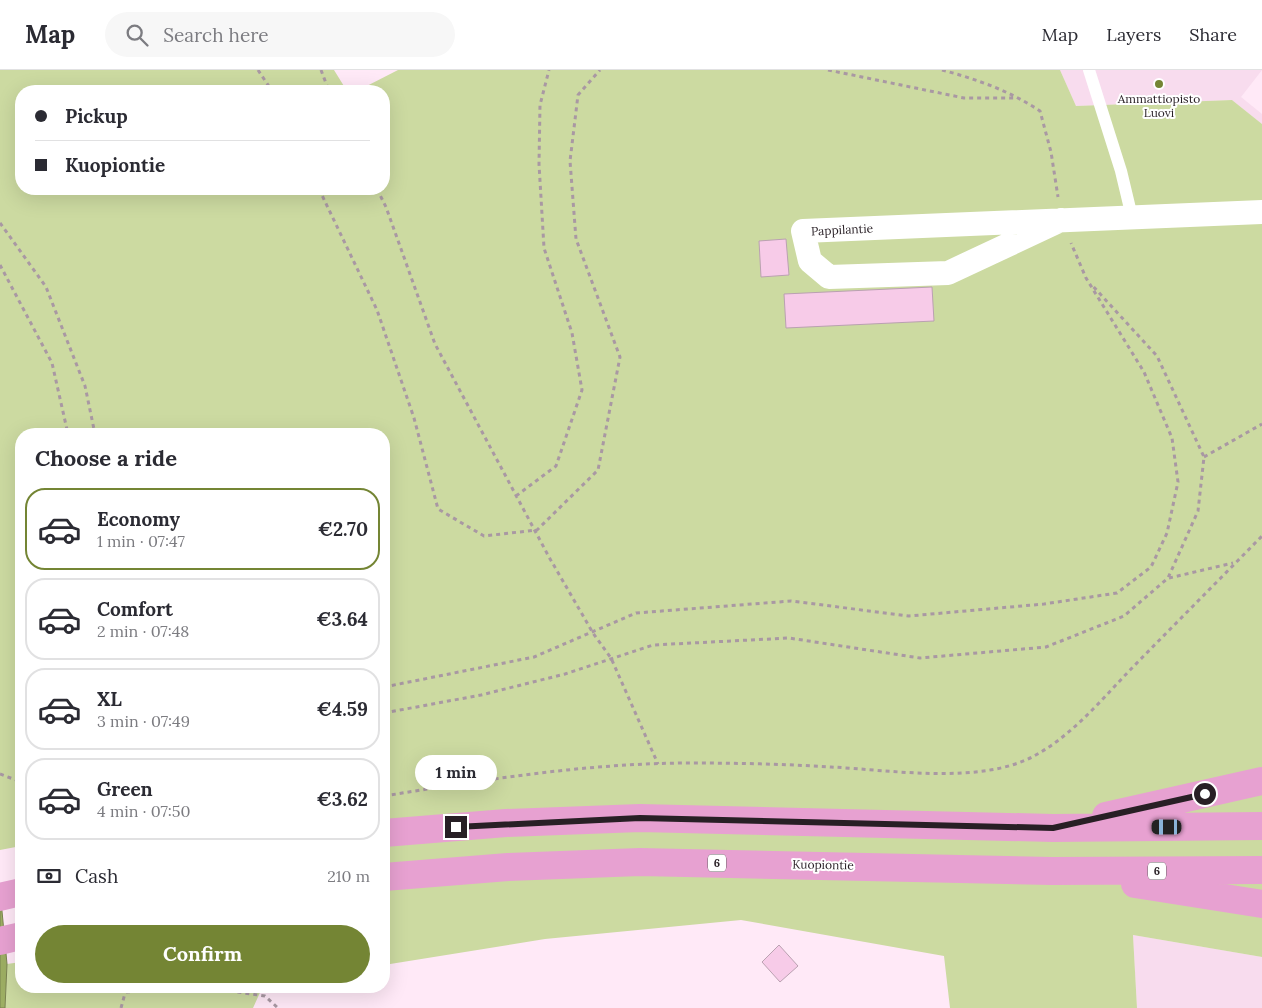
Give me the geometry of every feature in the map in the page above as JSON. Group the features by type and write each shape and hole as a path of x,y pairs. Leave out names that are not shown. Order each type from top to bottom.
{"highway":[{"path":"1053,828 1262,781"},
{"path":"390,833 506,823 640,818 1053,828 1262,826"},
{"name":"Kuopiontie","path":"390,877 508,867 640,862 1052,871 1262,870"},
{"path":"1052,871 1262,904"},
{"path":"0,897 15,893"},
{"path":"0,941 15,937"}],"street":[{"name":"Pappilantie","path":"1061,220 948,273 829,277 810,261 803,231 1061,220 1132,217 1262,212"}],"lane":[{"path":"1089,70 1121,172 1132,217"}],"path":[{"path":"258,70 268,85"},
{"path":"321,70 327,85"},
{"path":"516,496 556,466 582,390 572,333 544,248 539,164 540,105 549,70"},
{"path":"322,195 377,310 414,418 438,509 484,536 537,530 598,470 620,357 576,239 570,161 578,96 600,70"},
{"path":"828,70 964,98 1021,98"},
{"path":"390,686 534,657 636,613 718,605 792,601 908,616 1044,604 1117,593 1151,567 1167,533 1178,482 1172,438 1144,372 1086,278 1061,220 1051,152 1040,111 1021,98 972,78 942,70"},
{"path":"380,195 435,344 516,496 537,530 593,633 611,658 658,764"},
{"path":"0,223 46,287 85,386 94,428"},
{"path":"0,265 52,363 67,428"},
{"path":"390,712 481,696 565,674 653,645 789,638 920,658 1046,648 1124,616 1168,578 1198,510 1204,457 1157,356 1086,278"},
{"path":"1204,457 1262,424"},
{"path":"390,795 465,783 609,767 658,764 795,765 938,772 985,770 1004,767 1033,757 1079,723 1262,536"},
{"path":"1168,578 1235,563"},
{"path":"0,774 15,780"},
{"path":"121,1008 126,993"},
{"path":"244,993 265,996 278,1008"}],"shaded area":[{"path":"0,70 334,70 343,85 15,85 15,195 390,195 390,85 369,85 398,70 1060,70 1076,106 1232,100 1262,124 1262,957 1133,935 1137,1008 950,1008 944,956 741,920 545,939 390,964 390,428 15,428 15,847 0,850"},
{"name":"Ammattiopisto Luovi","path":"1060,70 1262,70 1241,97 1262,114 1262,124 1232,100 1076,106"},
{"path":"0,890 7,964 5,1008 0,1008"},
{"path":"1133,935 1262,957 1262,1008 1137,1008"},
{"path":"15,963 15,993 260,993 253,1008 5,1008 7,964"}],"building":[{"path":"786,239 789,275 761,277 759,241"},
{"path":"932,287 934,321 786,328 784,294"},
{"path":"779,945 798,966 780,982 762,962"}],"place":[{"name":"Ammattiopisto Luovi","path":"1159,84"}],"route":[{"path":"456,827 506,823 640,818 1053,828 1205,794"}]}
